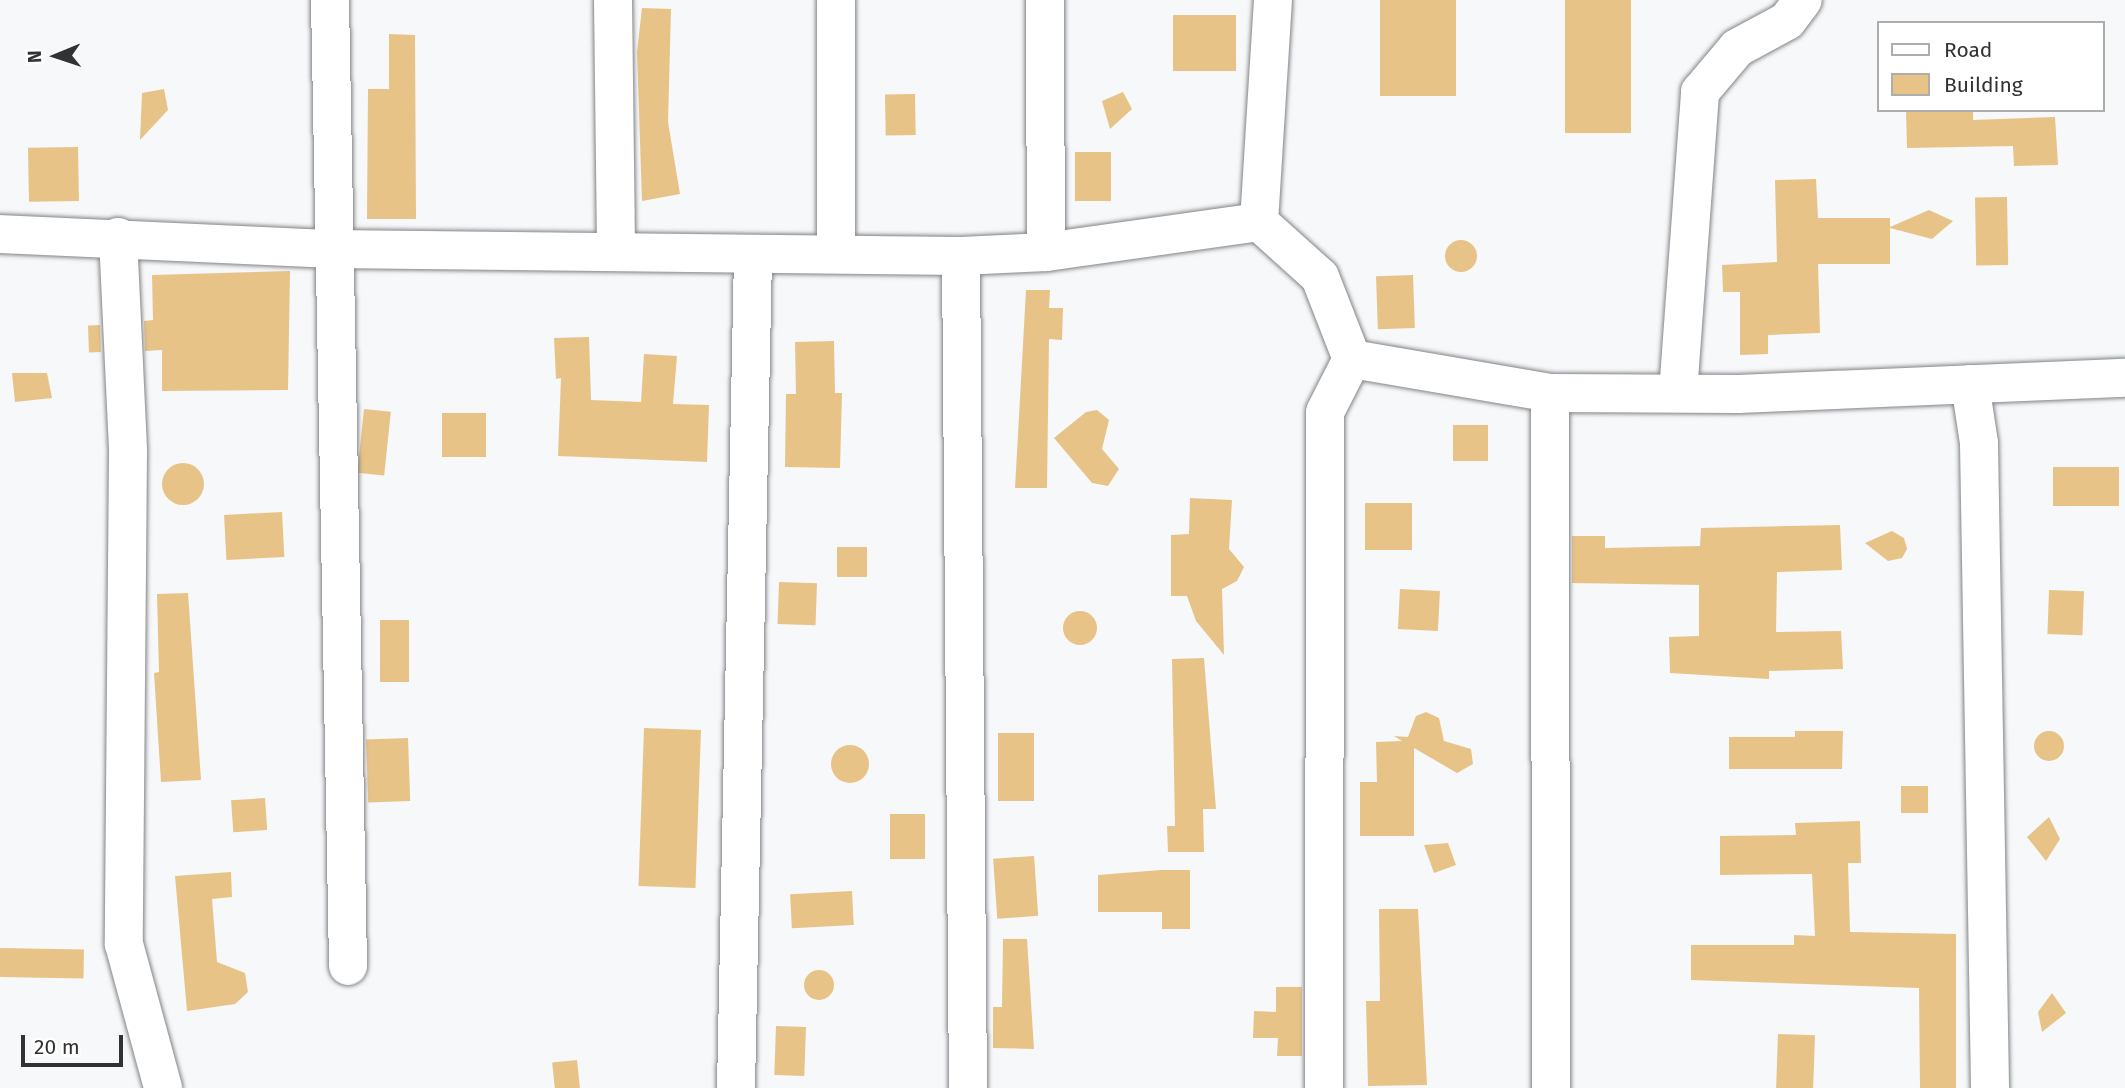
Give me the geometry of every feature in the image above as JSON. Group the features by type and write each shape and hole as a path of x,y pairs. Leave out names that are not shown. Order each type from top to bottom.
{"street":[{"path":"330,0 331,250 348,966"},
{"path":"614,0 616,251"},
{"path":"836,0 836,253"},
{"path":"1045,0 1046,253"},
{"path":"1259,222 1273,0"},
{"path":"1678,393 1700,92 1737,48 1787,22 1803,0"},
{"path":"0,234 118,237 331,250 616,251 753,258 836,253 961,256 1046,253 1259,222"},
{"path":"1259,222 1320,277 1352,359 1325,412 1324,1088"},
{"path":"118,237 128,452 124,944 163,1088"},
{"path":"961,256 968,1088"},
{"path":"736,1088 753,258"},
{"path":"1352,359 1550,393 1678,393 2125,378"},
{"path":"1970,384 1979,443 1990,1088"},
{"path":"1550,393 1551,1088"}],"building":[{"path":"1380,0 1456,0 1456,96 1380,96"},
{"path":"1565,0 1631,0 1631,133 1565,133"},
{"path":"642,8 671,9 668,122 680,194 642,201 637,52"},
{"path":"1173,15 1236,15 1236,71 1173,71"},
{"path":"389,34 415,35 416,219 367,219 368,89 389,89"},
{"path":"164,89 168,110 140,140 142,93"},
{"path":"1123,92 1132,109 1110,129 1102,101"},
{"path":"915,94 916,135 886,136 885,95"},
{"path":"1906,112 1973,112 1973,120 2055,117 2058,165 2014,166 2013,146 1907,148"},
{"path":"78,147 79,201 29,202 28,148"},
{"path":"1075,152 1111,152 1111,201 1075,201"},
{"path":"1816,179 1818,218 1890,218 1890,227 1929,210 1953,221 1932,239 1890,228 1890,264 1818,264 1820,333 1768,335 1768,354 1740,355 1740,292 1723,292 1722,265 1777,262 1775,180"},
{"path":"2007,197 2008,265 1976,266 1975,198"},
{"path":"1461,240 1473,244 1477,256 1473,268 1461,272 1449,268 1445,256 1449,244"},
{"path":"290,271 288,390 162,391 162,350 145,351 144,321 153,320 152,275"},
{"path":"1413,275 1415,328 1378,329 1376,276"},
{"path":"1026,290 1050,290 1049,308 1063,308 1062,340 1049,339 1047,488 1015,488"},
{"path":"88,325 100,325 101,352 89,352"},
{"path":"589,337 591,400 641,402 644,354 677,356 673,404 709,405 707,462 558,456 561,378 556,379 554,338"},
{"path":"834,341 835,393 842,393 840,468 785,467 786,394 796,394 795,342"},
{"path":"12,373 47,373 52,398 15,402"},
{"path":"364,409 391,412 384,475 357,473"},
{"path":"1097,410 1109,420 1102,449 1119,469 1108,486 1092,483 1054,438 1086,412"},
{"path":"442,413 486,413 486,457 442,457"},
{"path":"1453,425 1488,425 1488,461 1453,461"},
{"path":"183,463 198,469 204,484 198,499 183,505 168,499 162,484 168,469"},
{"path":"2053,467 2119,467 2119,506 2053,506"},
{"path":"1190,498 1232,500 1229,549 1244,567 1237,581 1222,589 1224,655 1196,621 1187,596 1171,596 1171,535 1189,534"},
{"path":"1365,503 1412,503 1412,550 1365,550"},
{"path":"282,512 284,557 226,560 224,515"},
{"path":"1840,525 1842,570 1777,572 1776,632 1841,631 1843,669 1769,671 1769,679 1670,673 1669,637 1699,636 1699,585 1572,583 1572,536 1605,536 1605,548 1700,546 1701,528"},
{"path":"1892,531 1904,538 1907,549 1902,558 1888,561 1865,543"},
{"path":"837,547 867,547 867,577 837,577"},
{"path":"779,582 817,583 816,625 778,624"},
{"path":"1400,589 1440,591 1438,631 1398,629"},
{"path":"2049,590 2084,591 2082,635 2047,634"},
{"path":"188,593 201,780 161,782 154,673 159,672 157,594"},
{"path":"1080,611 1092,616 1097,628 1092,640 1080,645 1068,640 1063,628 1068,616"},
{"path":"380,620 409,620 409,682 380,682"},
{"path":"1204,658 1216,809 1203,809 1204,852 1168,852 1167,826 1175,826 1172,659"},
{"path":"1426,712 1439,718 1444,741 1471,749 1473,764 1457,773 1414,748 1414,836 1360,836 1360,782 1377,782 1376,742 1402,741 1394,736 1408,737 1416,716"},
{"path":"644,728 701,730 695,888 638,886"},
{"path":"1795,731 1843,731 1842,769 1729,769 1729,737 1795,737"},
{"path":"2049,731 2060,735 2064,746 2060,757 2049,761 2038,757 2034,746 2038,735"},
{"path":"998,733 1034,733 1034,801 998,801"},
{"path":"408,738 410,801 368,802 366,739"},
{"path":"850,745 863,751 869,764 863,777 850,783 837,777 831,764 837,751"},
{"path":"1901,786 1928,786 1928,813 1901,813"},
{"path":"265,798 267,830 233,832 231,800"},
{"path":"890,814 925,814 925,859 890,859"},
{"path":"2049,817 2060,839 2046,861 2027,837"},
{"path":"1860,821 1861,863 1848,863 1850,932 1956,934 1956,1088 1920,1088 1919,988 1691,980 1691,945 1794,945 1794,935 1815,936 1812,874 1720,875 1720,836 1796,835 1795,823"},
{"path":"1448,843 1456,865 1434,873 1424,845"},
{"path":"1034,856 1038,916 997,919 993,859"},
{"path":"1190,870 1190,929 1162,929 1162,912 1098,912 1098,875"},
{"path":"231,872 232,897 212,899 217,962 245,973 248,992 235,1004 187,1011 175,876"},
{"path":"852,891 854,925 792,928 790,894"},
{"path":"1379,909 1418,909 1427,1085 1368,1086 1366,1001 1380,1001"},
{"path":"1003,939 1027,939 1034,1049 993,1048 993,1007 1002,1007"},
{"path":"0,948 84,949 83,978 0,977"},
{"path":"819,970 830,974 834,985 830,996 819,1000 808,996 804,985 808,974"},
{"path":"1276,987 1302,987 1302,1056 1277,1056 1278,1038 1253,1038 1254,1011 1276,1012"},
{"path":"2052,993 2066,1013 2042,1032 2038,1012"},
{"path":"776,1026 806,1027 804,1076 774,1075"},
{"path":"1778,1034 1815,1035 1813,1088 1776,1088"},
{"path":"577,1060 580,1088 555,1088 552,1063"}]}
